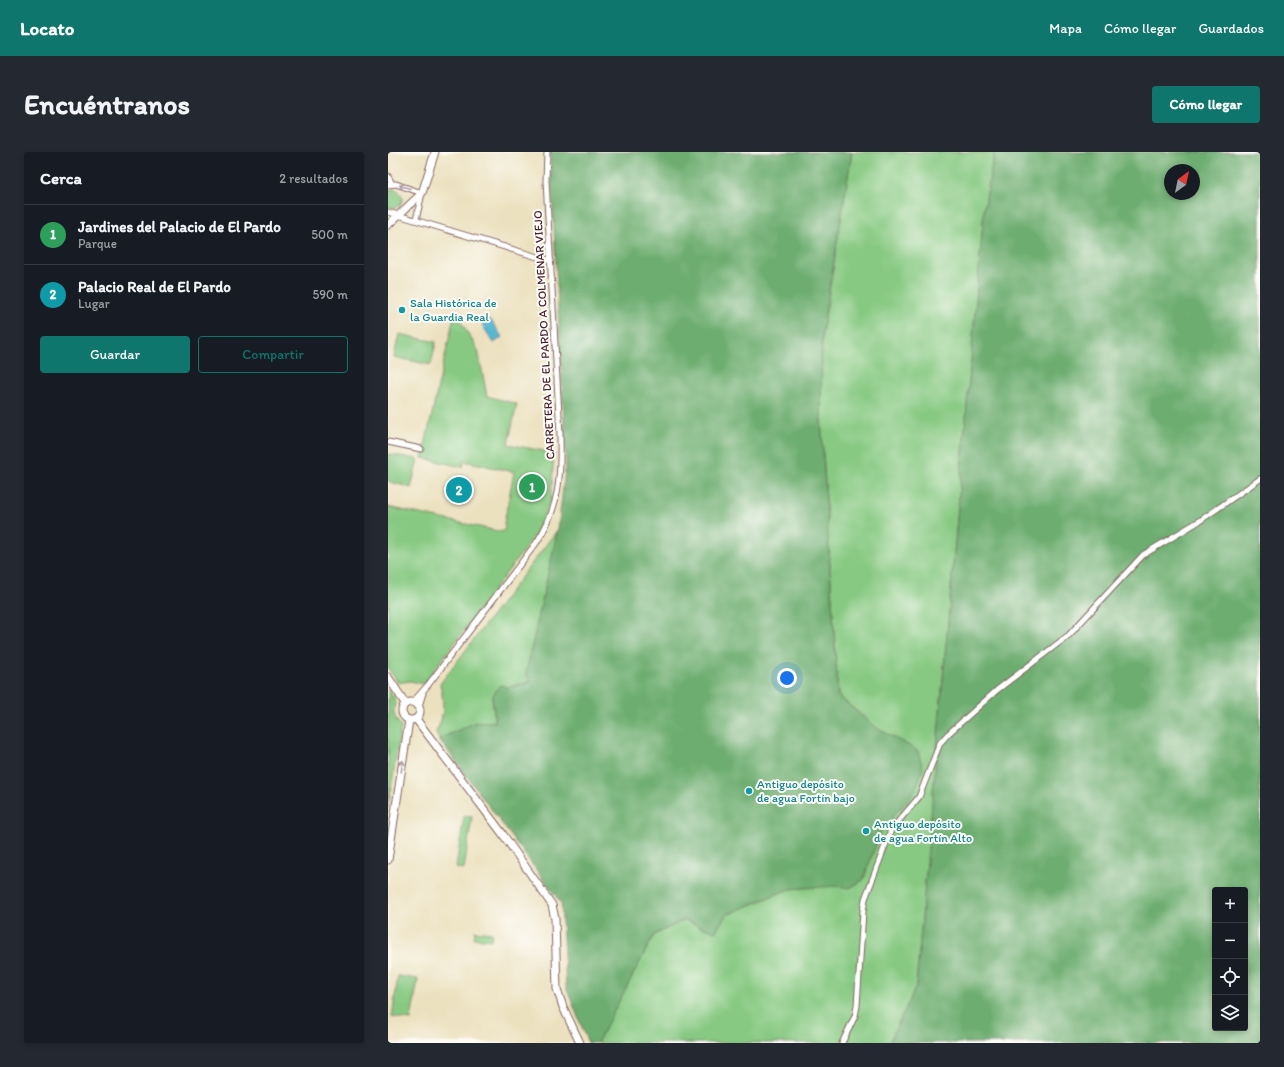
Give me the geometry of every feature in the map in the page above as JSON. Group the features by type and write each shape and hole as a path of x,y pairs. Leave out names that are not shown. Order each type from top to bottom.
{"street":[{"path":"416,220 422,193 435,152"},
{"name":"CARRETERA DE EL PARDO A COLMENAR VIEJO","path":"416,704 424,690 537,542 547,527 554,507 561,473 547,152"},
{"path":"388,176 390,184 422,193"},
{"path":"388,225 422,193"},
{"path":"388,212 551,261"},
{"path":"388,442 421,449"},
{"path":"842,1043 857,1006 865,899 890,830 919,797 940,743 956,725 997,690 1069,635 1143,555 1201,520 1260,479"},
{"path":"388,677 405,704"},
{"path":"388,860 412,720 420,713 416,704 405,704"},
{"path":"405,704 402,708 402,714 412,720 502,833 552,905 555,919 557,983 563,1007 580,1043"}],"green space":[{"path":"550,152 852,152 822,334 821,420 838,696 877,728 918,751 923,769 910,798 882,828 863,880 849,888 837,886 789,889 726,915 715,932 684,920 654,935 597,1043 588,1043 566,987 561,903 439,739 476,722 495,722 492,697 500,685 508,687 530,682 526,673 558,529 566,462"},
{"path":"852,152 994,152 984,211 916,987 889,1043 597,1043 654,935 684,920 715,932 726,915 789,889 837,885 850,888 863,880 882,828 910,798 918,751 877,728 838,696 821,420 822,335"},
{"path":"994,152 1260,152 1260,1043 889,1043 916,987 984,211"},
{"path":"388,190 398,190 403,199 400,205 395,208 388,207"},
{"path":"455,312 478,350 487,396 517,404 508,444 554,453 551,501 535,535 424,684 410,681 398,683 388,668 388,507 502,532 505,528 504,523 514,472 464,461 463,467 422,458"},
{"path":"399,334 436,342 431,365 394,357"},
{"path":"388,454 418,459 411,488 388,481"},
{"path":"558,529 526,673 530,682 508,687 492,697 495,722 476,722 439,739 436,732 441,720 443,708 440,684"},
{"path":"388,688 396,701 394,714 401,726 388,808"},
{"path":"464,816 472,817 464,869 456,868"},
{"path":"475,931 492,933 491,940 474,938"},
{"path":"398,976 418,979 411,1020 392,1017"}],"water":[{"path":"490,319 502,337 494,343 482,325"}],"place":[{"name":"Sala Histórica de la Guardia Real","path":"402,310"},
{"name":"Jardines del Palacio de El Pardo","path":"532,487"},
{"name":"Palacio Real de El Pardo","path":"459,490"},
{"name":"Antiguo depósito de agua Fortín bajo","path":"749,791"},
{"name":"Antiguo depósito de agua Fortín Alto","path":"866,831"}]}
